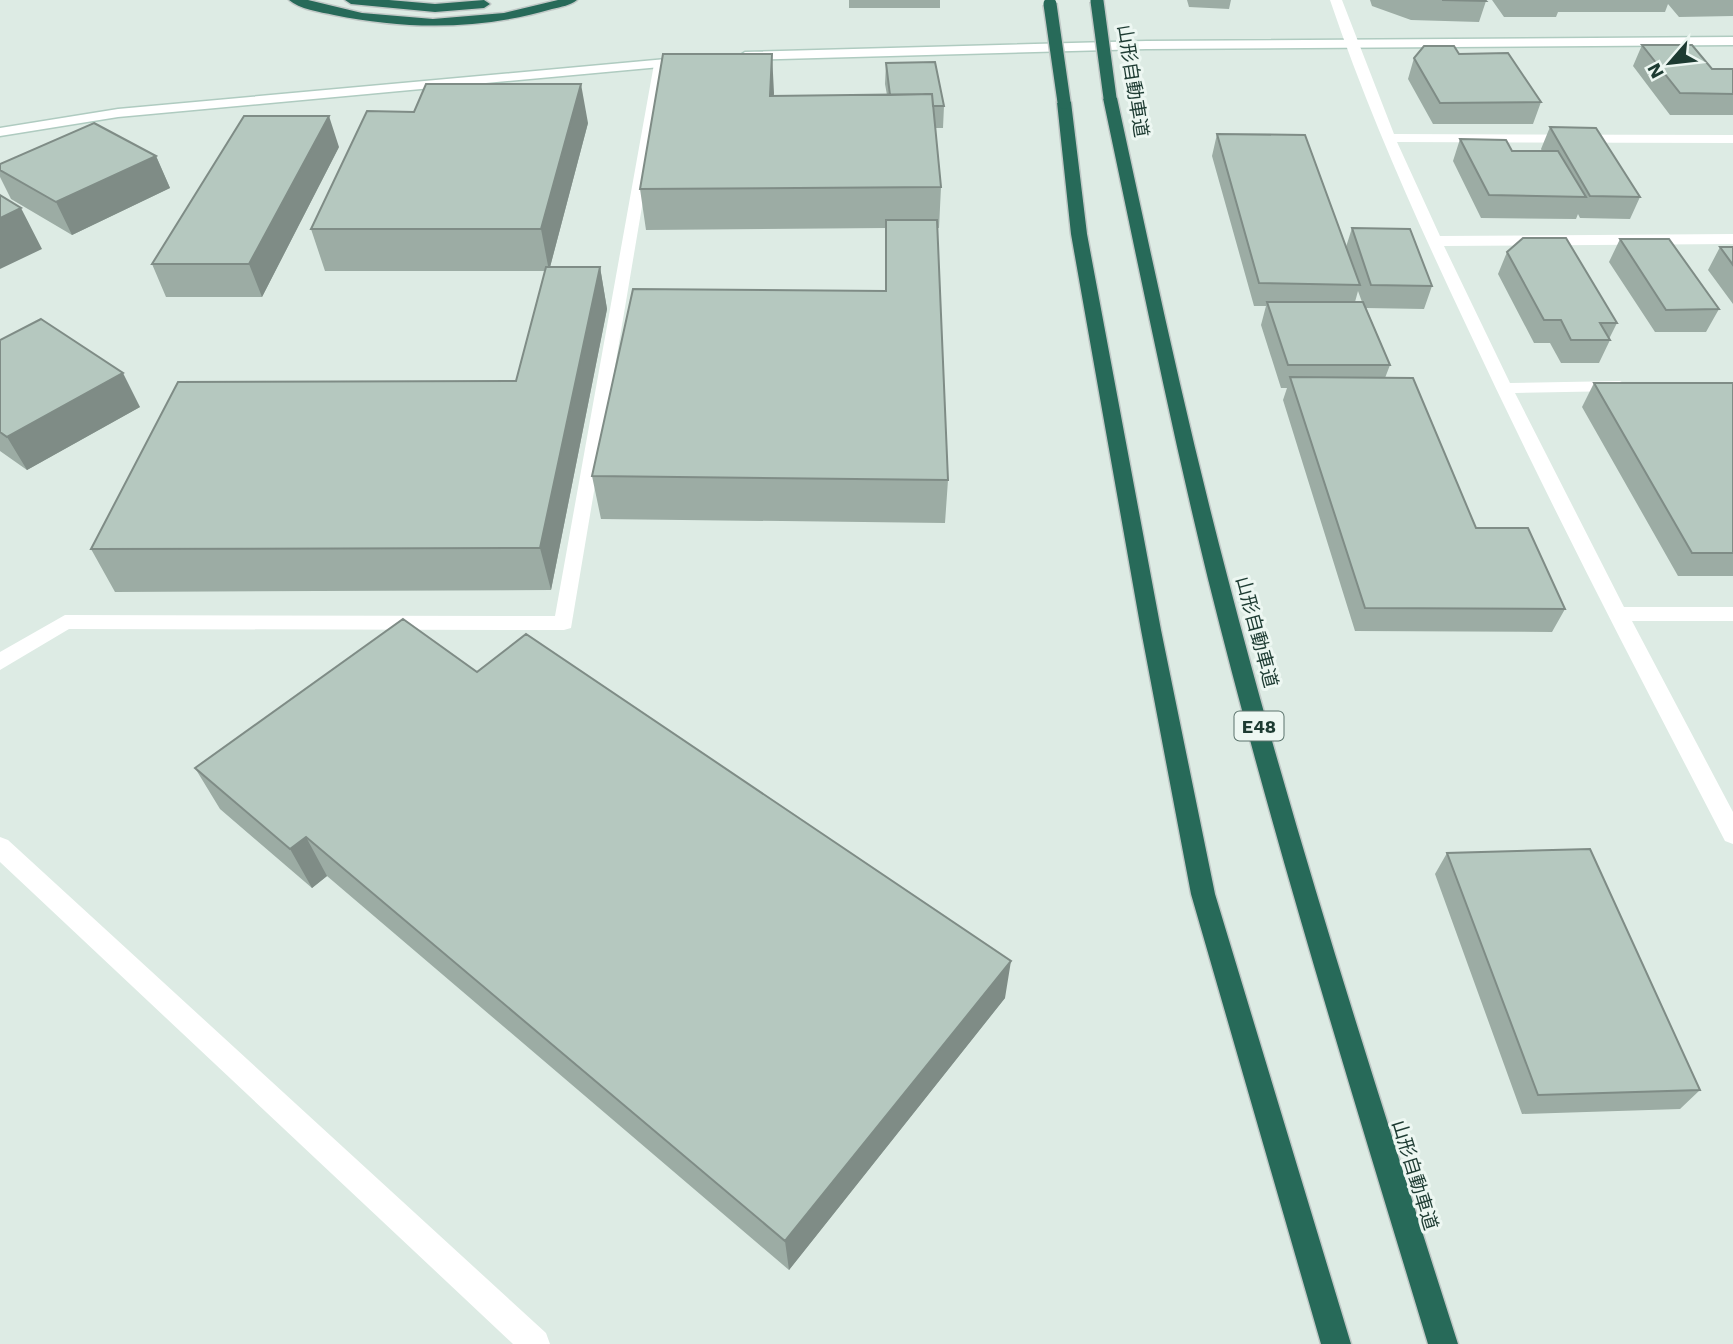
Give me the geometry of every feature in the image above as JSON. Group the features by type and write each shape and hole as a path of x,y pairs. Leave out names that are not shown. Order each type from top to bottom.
{"highway":[{"path":"295,0 317,8 362,17 453,22 509,15 572,0"},
{"path":"351,0 435,8 498,3"},
{"path":"1050,1 1082,247 1151,630 1203,894 1336,1344"},
{"name":"山形自動車道","path":"1097,1 1110,98 1172,386 1219,581 1320,947 1443,1344"}],"street":[{"path":"1336,0 1388,138 1503,387 1616,614 1733,834"},
{"path":"728,58 1000,48 1733,40"},
{"path":"0,132 158,108 701,60"},
{"path":"0,663 65,622 564,623 660,64"},
{"path":"1388,138 1733,139"},
{"path":"1435,241 1733,239"},
{"path":"1503,387 1638,386"},
{"path":"1616,614 1733,614"},
{"path":"0,847 535,1344"}],"building":[{"path":"1642,45 1692,45 1712,69 1733,69 1733,94 1680,93"},
{"path":"1424,46 1454,46 1459,54 1508,53 1541,102 1440,103 1414,58"},
{"path":"663,54 772,54 770,96 932,94 941,187 640,189"},
{"path":"935,62 944,106 933,106 932,94 890,95 886,63"},
{"path":"426,84 581,84 541,229 311,229 367,111 414,112"},
{"path":"244,116 329,116 249,264 152,264"},
{"path":"94,123 156,156 56,202 0,170 0,164"},
{"path":"1550,127 1596,128 1640,197 1590,196"},
{"path":"1217,134 1305,135 1360,285 1259,283"},
{"path":"1460,139 1506,140 1512,151 1558,151 1586,197 1489,195"},
{"path":"0,195 21,208 0,218"},
{"path":"886,220 937,220 948,480 592,476 633,289 886,291"},
{"path":"1352,228 1410,229 1432,286 1371,285"},
{"path":"1523,238 1566,238 1617,323 1600,323 1610,340 1571,340 1561,320 1544,320 1507,252"},
{"path":"1620,239 1669,239 1719,309 1666,310"},
{"path":"1720,247 1733,247 1733,265"},
{"path":"546,267 600,267 540,548 91,549 178,382 516,381"},
{"path":"1267,302 1363,302 1390,365 1288,365"},
{"path":"41,319 123,373 7,437 0,432 0,340"},
{"path":"1290,377 1413,378 1476,528 1528,528 1565,609 1365,608"},
{"path":"1594,383 1733,383 1733,553 1692,553"},
{"path":"403,619 477,672 526,634 1011,961 785,1241 306,837 290,849 195,768"},
{"path":"1590,849 1700,1090 1538,1095 1447,853"}]}
